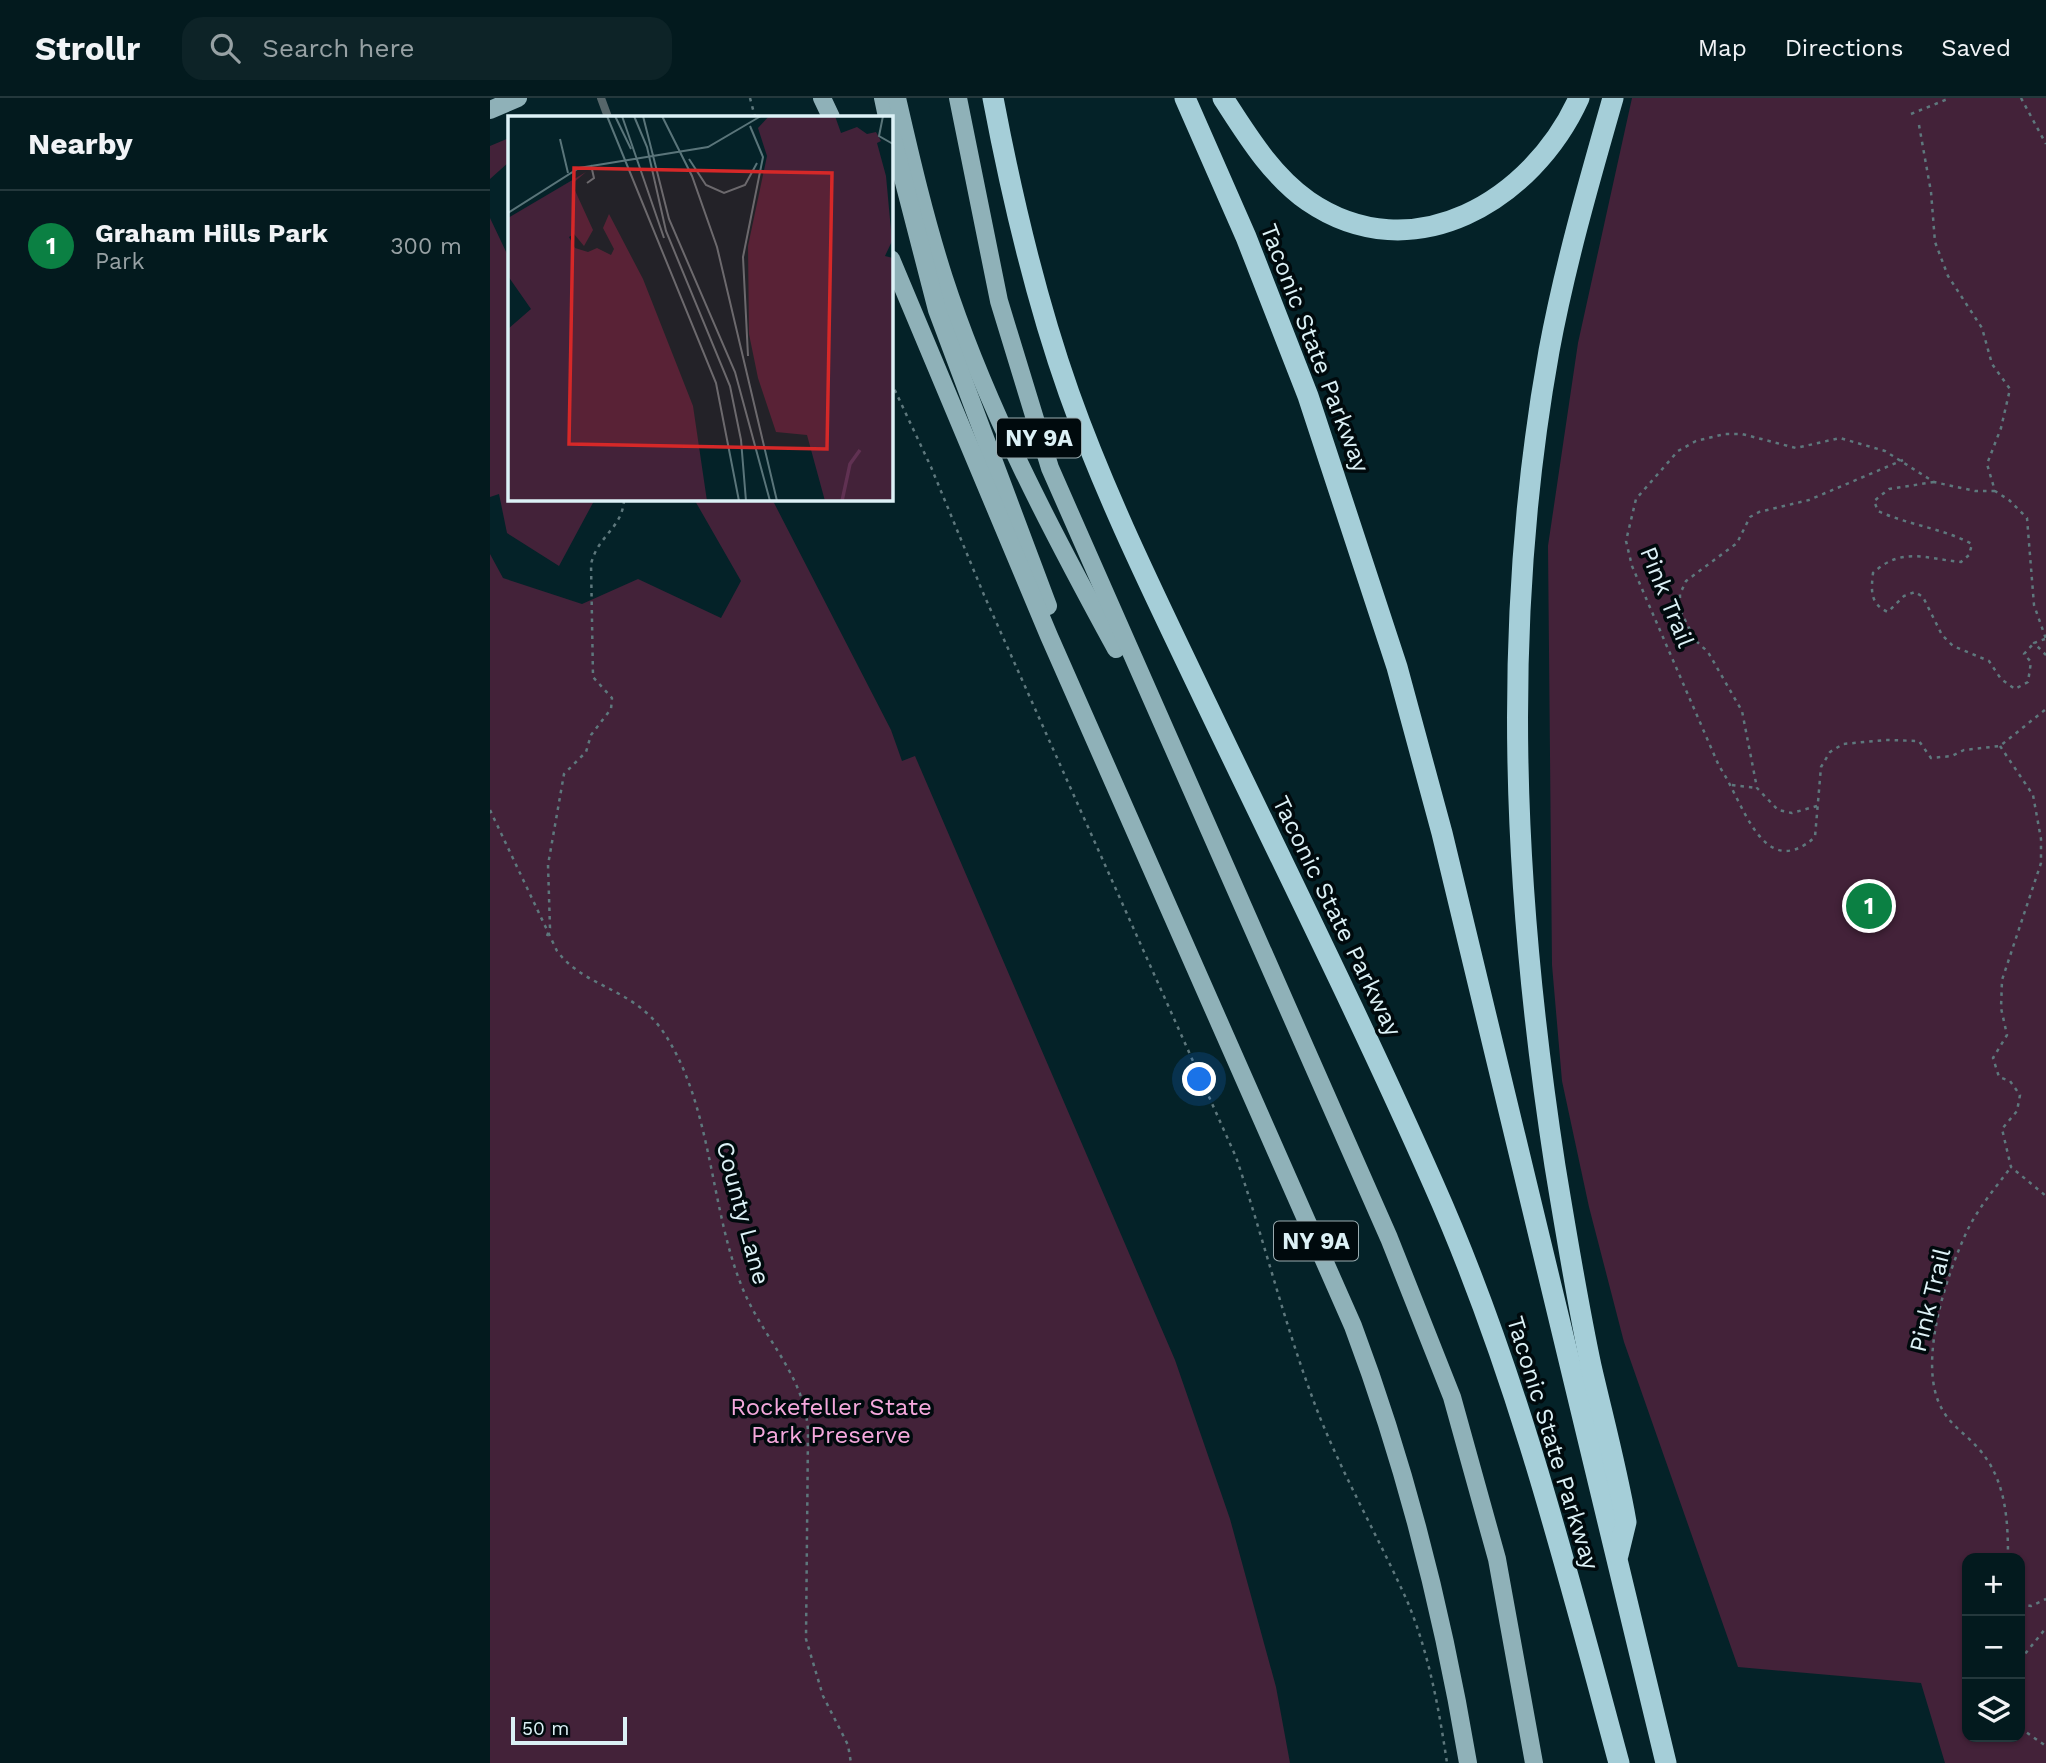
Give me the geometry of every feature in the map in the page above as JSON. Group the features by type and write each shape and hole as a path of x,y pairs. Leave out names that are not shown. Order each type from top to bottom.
{"highway":[{"name":"Taconic State Parkway","path":"993,98 1034,285 1083,432 1139,562 1383,1072 1455,1236 1505,1368 1541,1477 1619,1763"},
{"name":"Taconic State Parkway","path":"1185,98 1246,237 1296,364 1391,645 1442,833 1666,1763"},
{"path":"1223,98 1265,160 1297,192 1336,216 1366,225 1398,229 1444,224 1499,197 1546,154 1579,98"},
{"path":"1613,98 1567,266 1537,423 1521,576 1515,725 1521,874 1536,1029 1570,1253 1626,1522 1616,1561"}],"main road":[{"path":"490,110 518,98"},
{"path":"822,98 831,116"},
{"path":"883,98 887,116"},
{"path":"897,98 930,231 985,386 1028,480 1098,615 1178,759"},
{"name":"NY 9A","path":"958,98 991,271 1040,440 1083,548 1390,1238 1437,1354 1466,1443 1497,1559 1534,1763"},
{"path":"892,136 937,310 1034,565 1095,741"},
{"name":"NY 9A","path":"892,261 1095,741 1353,1325 1423,1545 1449,1657 1468,1763"}],"lane":[{"path":"601,98 608,116"}],"path":[{"path":"750,98 755,116"},
{"path":"1911,114 1950,98"},
{"path":"2021,98 2046,144"},
{"path":"1919,125 1931,192 1935,242 1948,276 1982,328 1992,364 2010,389 1987,464 1995,491 2009,500 2026,519 2034,605 2046,639 2034,643 2046,656"},
{"path":"892,384 1236,1157 1264,1239 1286,1325 1319,1415 1349,1488 1408,1604 1437,1694 1447,1763"},
{"name":"Pink Trail","path":"1995,491 1975,491 1934,482 1903,460 1840,438 1796,448 1742,434 1725,434 1696,441 1678,451 1636,499 1626,541 1632,566 1719,766 1732,785 1750,825 1764,844 1781,851 1800,850 1815,836 1821,767 1830,752 1843,744 1919,741 1931,758 1941,759 1964,750 2000,747"},
{"name":"Pink Trail","path":"1757,788 1746,727 1736,698 1707,652 1695,640 1680,610 1680,594 1686,581 1727,554 1737,543 1750,517 1759,512 1809,500 1903,460"},
{"name":"Pink Trail","path":"1934,482 1883,492 1874,502 1878,511 1900,522 1958,537 1972,544 1969,555 1961,562 1906,555 1887,559 1873,573 1872,599 1878,607 1888,612 1897,607 1904,596 1915,592 1923,597 1942,635 1953,646 1989,661 2001,679 2015,689 2028,682 2031,662 2024,654 2034,643"},
{"path":"547,936 550,928 548,865 565,774 586,752 591,735 611,709 612,698 593,677 592,564 595,548 620,520 624,500"},
{"path":"2046,709 2000,747 2033,795 2041,839 2040,863 2035,884 2002,980 2001,1008 2007,1035 1993,1058 1999,1077 2010,1081 2020,1095 2017,1111 2002,1129 2011,1167 2046,1196"},
{"path":"1732,785 1757,788 1778,810 1792,813 1818,806"},
{"name":"County Lane","path":"490,810 547,936 565,962 632,1000 650,1015 676,1054 700,1124 744,1292 804,1399 808,1432 806,1639 823,1696 848,1745 851,1763"},
{"name":"Pink Trail","path":"2008,1553 2010,1534 2005,1501 1992,1468 1977,1446 1962,1435 1942,1409 1934,1393 1931,1355 1961,1247 1976,1216 2011,1167"},
{"path":"2025,1605 2031,1606 2046,1599"},
{"path":"2025,1654 2046,1628"},
{"path":"2025,1731 2046,1746"}],"green space":[{"path":"1632,98 2046,98 2046,1763 1945,1763 1921,1683 1738,1667 1624,1342 1589,1207 1562,1081 1552,965 1548,546 1578,343"},
{"path":"508,138 508,163 490,179 490,146"},
{"path":"490,218 508,256 508,500 594,500 559,566 507,533 499,494 490,497"},
{"name":"Rockefeller State Park Preserve","path":"695,500 773,500 891,730 902,761 915,756 1175,1360 1230,1519 1276,1687 1290,1763 490,1763 490,554 503,578 582,604 638,579 721,618 741,581"}],"place":[{"name":"Graham Hills Park","path":"1869,906"}]}
